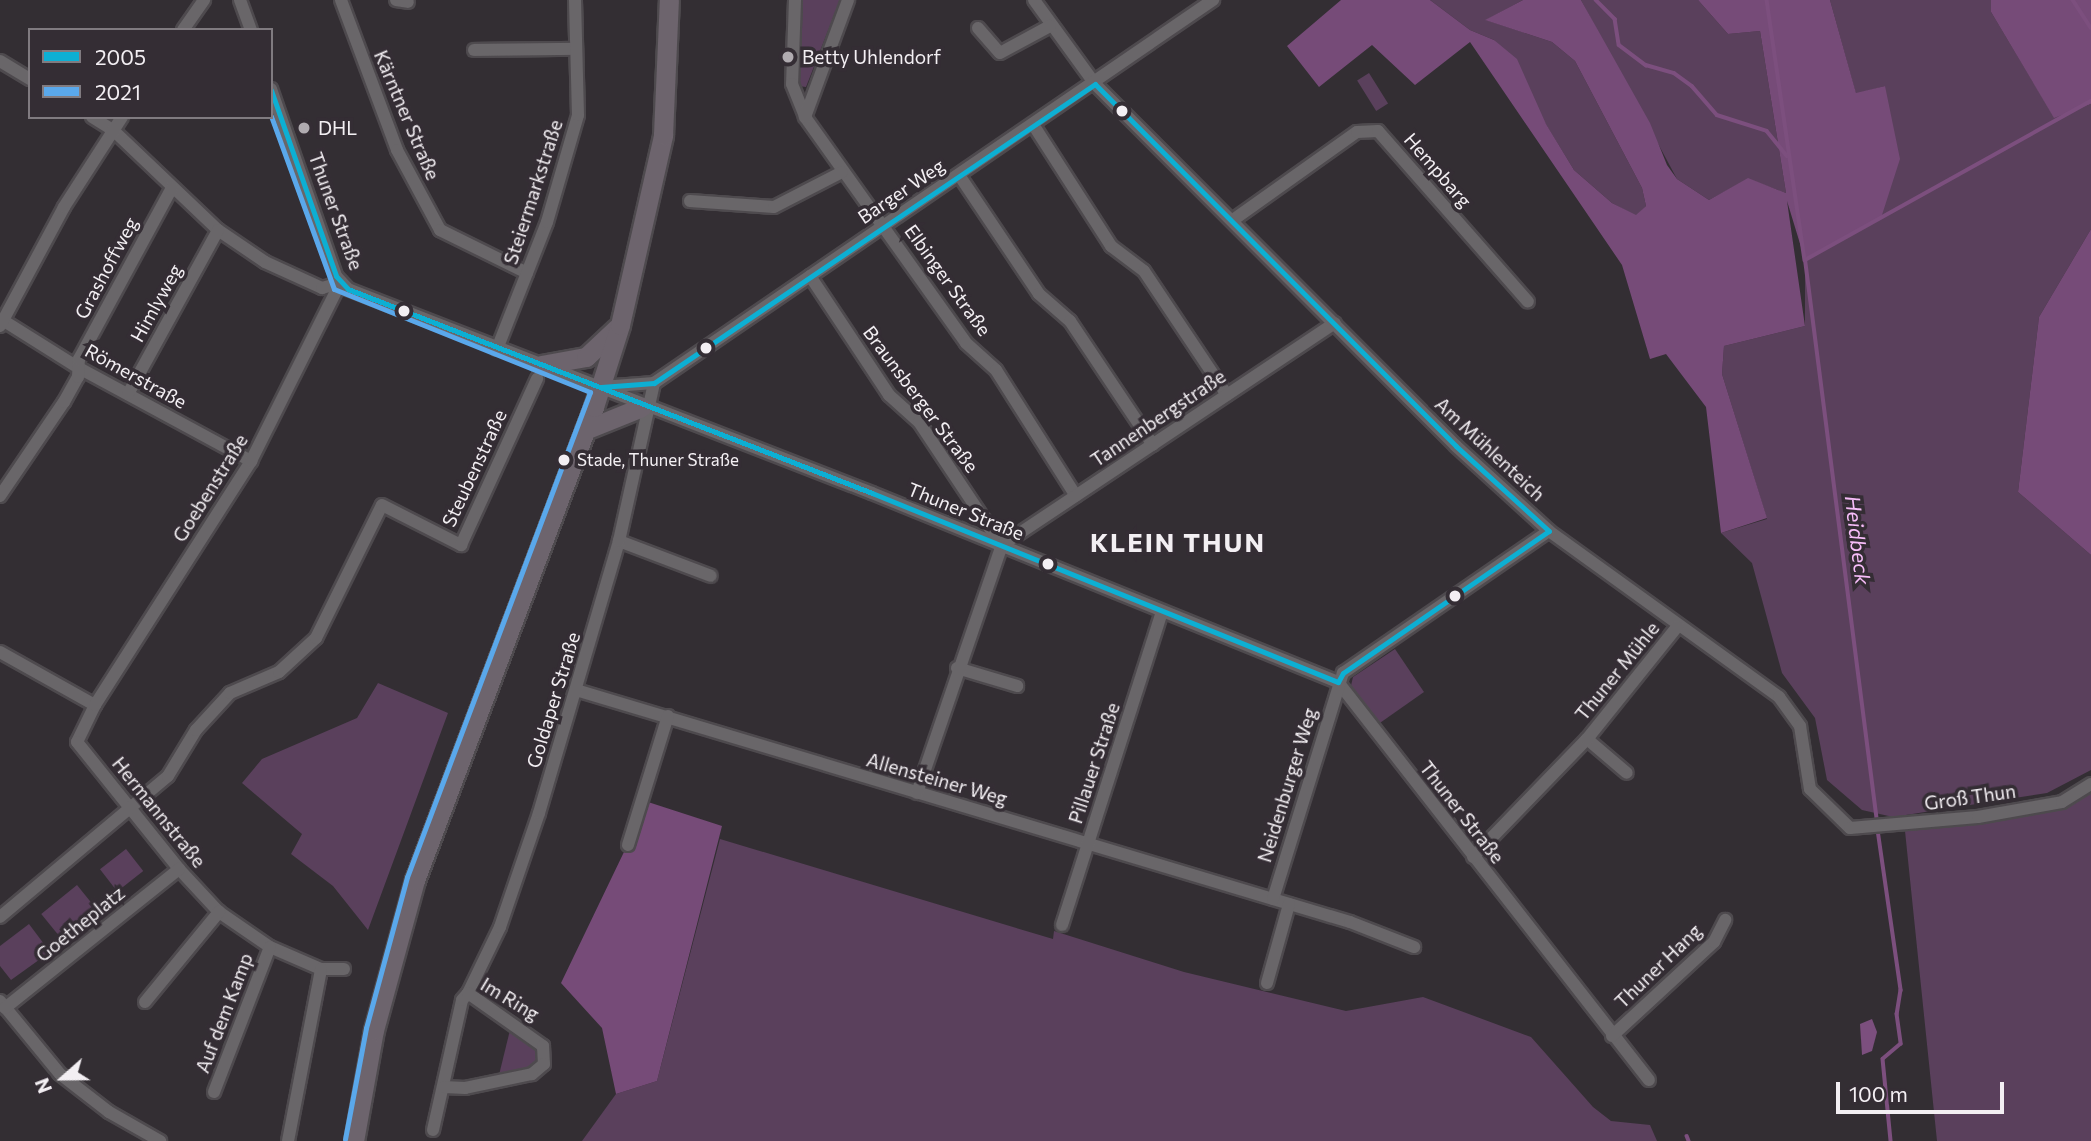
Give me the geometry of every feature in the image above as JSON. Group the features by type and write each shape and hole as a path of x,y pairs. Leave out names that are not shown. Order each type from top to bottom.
{"main road":[{"path":"354,1141 374,1030 415,880 601,387 620,325 663,135 669,0"},
{"path":"539,372 586,357 620,325"},
{"path":"585,430 645,408"}],"street":[{"path":"184,28 204,0"},
{"path":"240,0 250,28"},
{"name":"Kärntner Straße","path":"341,0 397,150 440,230 527,273"},
{"name":"Steiermarkstraße","path":"497,349 547,222 578,115 575,0"},
{"name":"Elbinger Straße","path":"795,0 792,84 804,117 881,228 888,230 965,343 996,370 1076,496"},
{"path":"804,117 848,0"},
{"name":"Am Mühlenteich","path":"1034,0 1050,26 1095,84 1456,446 1549,531 1677,627 1779,697 1800,726 1810,789 1850,828"},
{"name":"Barger Weg","path":"654,383 1095,84 1213,0"},
{"path":"978,28 1000,52 1050,26"},
{"path":"474,50 576,48"},
{"path":"0,61 28,78"},
{"name":"Thuner Straße","path":"273,95 340,282 497,349 539,372 601,387 645,408 1002,545 1338,682 1649,1080"},
{"path":"95,119 113,130 218,230 265,262 322,288 340,282"},
{"path":"2,324 64,207 121,119"},
{"path":"1034,125 1111,246 1144,271 1227,395"},
{"name":"Hempbarg","path":"1233,220 1357,132 1378,131 1528,302"},
{"path":"690,201 774,207 842,172"},
{"path":"959,175 1039,294 1070,321 1153,445"},
{"name":"Grashoffweg","path":"0,496 54,419 79,368 79,359 172,188"},
{"name":"Himlyweg","path":"128,394 218,230"},
{"name":"Braunsberger Straße","path":"810,275 889,395 919,422 1002,545"},
{"name":"Goebenstraße","path":"95,705 251,461 340,282"},
{"name":"Tannenbergstraße","path":"1002,545 1335,323"},
{"name":"Römerstraße","path":"2,324 251,461"},
{"name":"Steubenstraße","path":"131,810 167,776 196,730 230,693 279,671 316,638 382,505 461,545 539,372"},
{"path":"601,387 654,383"},
{"name":"Goldaper Straße","path":"468,993 500,927 576,690 619,541 645,408 654,383"},
{"path":"1338,682 1343,673 1549,531"},
{"path":"619,541 710,576"},
{"path":"917,793 957,668 1002,545"},
{"name":"Pillauer Straße","path":"1062,925 1162,612"},
{"name":"Thuner Mühle","path":"1473,857 1587,739 1677,627"},
{"path":"0,652 95,705"},
{"path":"957,668 1017,686"},
{"name":"Neidenburger Weg","path":"1273,899 1338,682"},
{"name":"Allensteiner Weg","path":"576,690 668,716 723,737 1273,899 1414,947"},
{"name":"Hermannstraße","path":"95,705 77,742 179,869 219,912 270,947 321,969 344,970"},
{"path":"628,845 668,716"},
{"name":"Thuner Mühle","path":"1587,739 1627,773"},
{"name":"Groß Thun","path":"1850,828 1896,825 2062,802 2091,784"},
{"path":"0,917 131,810"},
{"name":"Goetheplatz","path":"3,1005 179,869"},
{"path":"1267,984 1289,904"},
{"path":"145,1002 219,912"},
{"name":"Thuner Hang","path":"1612,1036 1714,942 1725,920"},
{"name":"Auf dem Kamp","path":"214,1092 270,947"},
{"path":"288,1141 321,969"},
{"name":"Im Ring","path":"433,1130 462,1000 468,993 537,1038 543,1046 544,1064 532,1074 465,1088 444,1087"},
{"path":"3,1005 60,1074 109,1112 160,1141"}],"shaded area":[{"path":"803,0 840,0 806,87 798,86"},
{"path":"1341,0 1430,0 1470,30 1494,40 1517,59 1546,124 1574,170 1612,203 1636,215 1646,206 1642,188 1575,61 1552,42 1485,20 1523,0 1581,0 1650,123 1667,165 1677,179 1709,200 1748,178 1786,193 1760,31 1728,34 1698,0 1830,0 1856,93 1885,86 1900,159 1881,218 1805,260 1787,201 1805,326 1724,346 1722,374 1767,518 1721,533 1706,407 1666,354 1650,359 1622,265 1470,42 1415,85 1372,45 1319,87 1287,46"},
{"path":"1430,0 1523,0 1486,20 1552,42 1575,61 1642,188 1646,206 1636,216 1612,203 1574,170 1494,40 1470,30"},
{"path":"1581,0 1698,0 1728,34 1760,31 1786,193 1748,179 1709,200 1677,179"},
{"path":"1830,0 1991,0 1991,12 2054,117 2091,104 2091,229 2039,317 2018,492 2091,555 2091,770 2047,793 1893,817 1862,810 1827,780 1815,718 1782,673 1752,563 1721,533 1767,519 1722,374 1724,346 1805,326 1805,260 1881,218 1885,86 1856,94"},
{"path":"1991,0 2091,0 2091,104 2054,118 1991,12"},
{"path":"1369,73 1388,104 1376,111 1357,80"},
{"path":"2091,229 2091,555 2018,492 2039,317"},
{"path":"1395,649 1424,692 1377,725 1350,690 1353,677"},
{"path":"378,683 448,713 368,930 333,886 291,854 302,834 242,783 262,759 357,718"},
{"path":"2091,791 2091,1141 1937,1141 1905,831 2063,808"},
{"path":"648,802 722,826 657,1081 616,1094 602,1028 561,983"},
{"path":"720,839 1053,939 1054,931 1184,972 1346,1011 1423,997 1531,1037 1593,1107 1611,1121 1650,1125 1657,1141 582,1141 616,1094 657,1081"},
{"path":"126,849 143,871 117,891 100,869"},
{"path":"77,885 98,911 62,940 41,914"},
{"path":"29,924 50,952 11,980 0,966 0,946"},
{"path":"1872,1019 1877,1032 1872,1051 1862,1055 1860,1024"},
{"path":"511,1026 539,1047 541,1060 535,1068 499,1075"}],"waterway":[{"path":"1596,0 1615,19 1619,45 1646,65 1674,73 1692,86 1717,115 1767,131 1787,156"},
{"path":"1767,0 1805,260"},
{"path":"2073,0 2091,28"},
{"name":"Heidbeck","path":"1877,822 1805,260 2091,101"},
{"name":"Heidbeck","path":"1878,830 1901,990 1897,1014 1901,1044 1883,1059 1891,1141"},
{"path":"1687,1136 1689,1141"}],"transit line":[{"name":"2005","path":"273,96 336,276 348,289 872,493 1338,682 1343,673 1549,531 1456,446 1095,84 654,383 601,387"},
{"name":"2021","path":"272,119 334,289 590,392 407,877 366,1028 345,1139"}],"place":[{"name":"Betty Uhlendorf","path":"788,57"},
{"name":"DHL","path":"304,128"},
{"name":"Stade, Thuner Straße","path":"564,460"}],"district":[{"name":"KLEIN THUN","path":"1178,542"}]}
